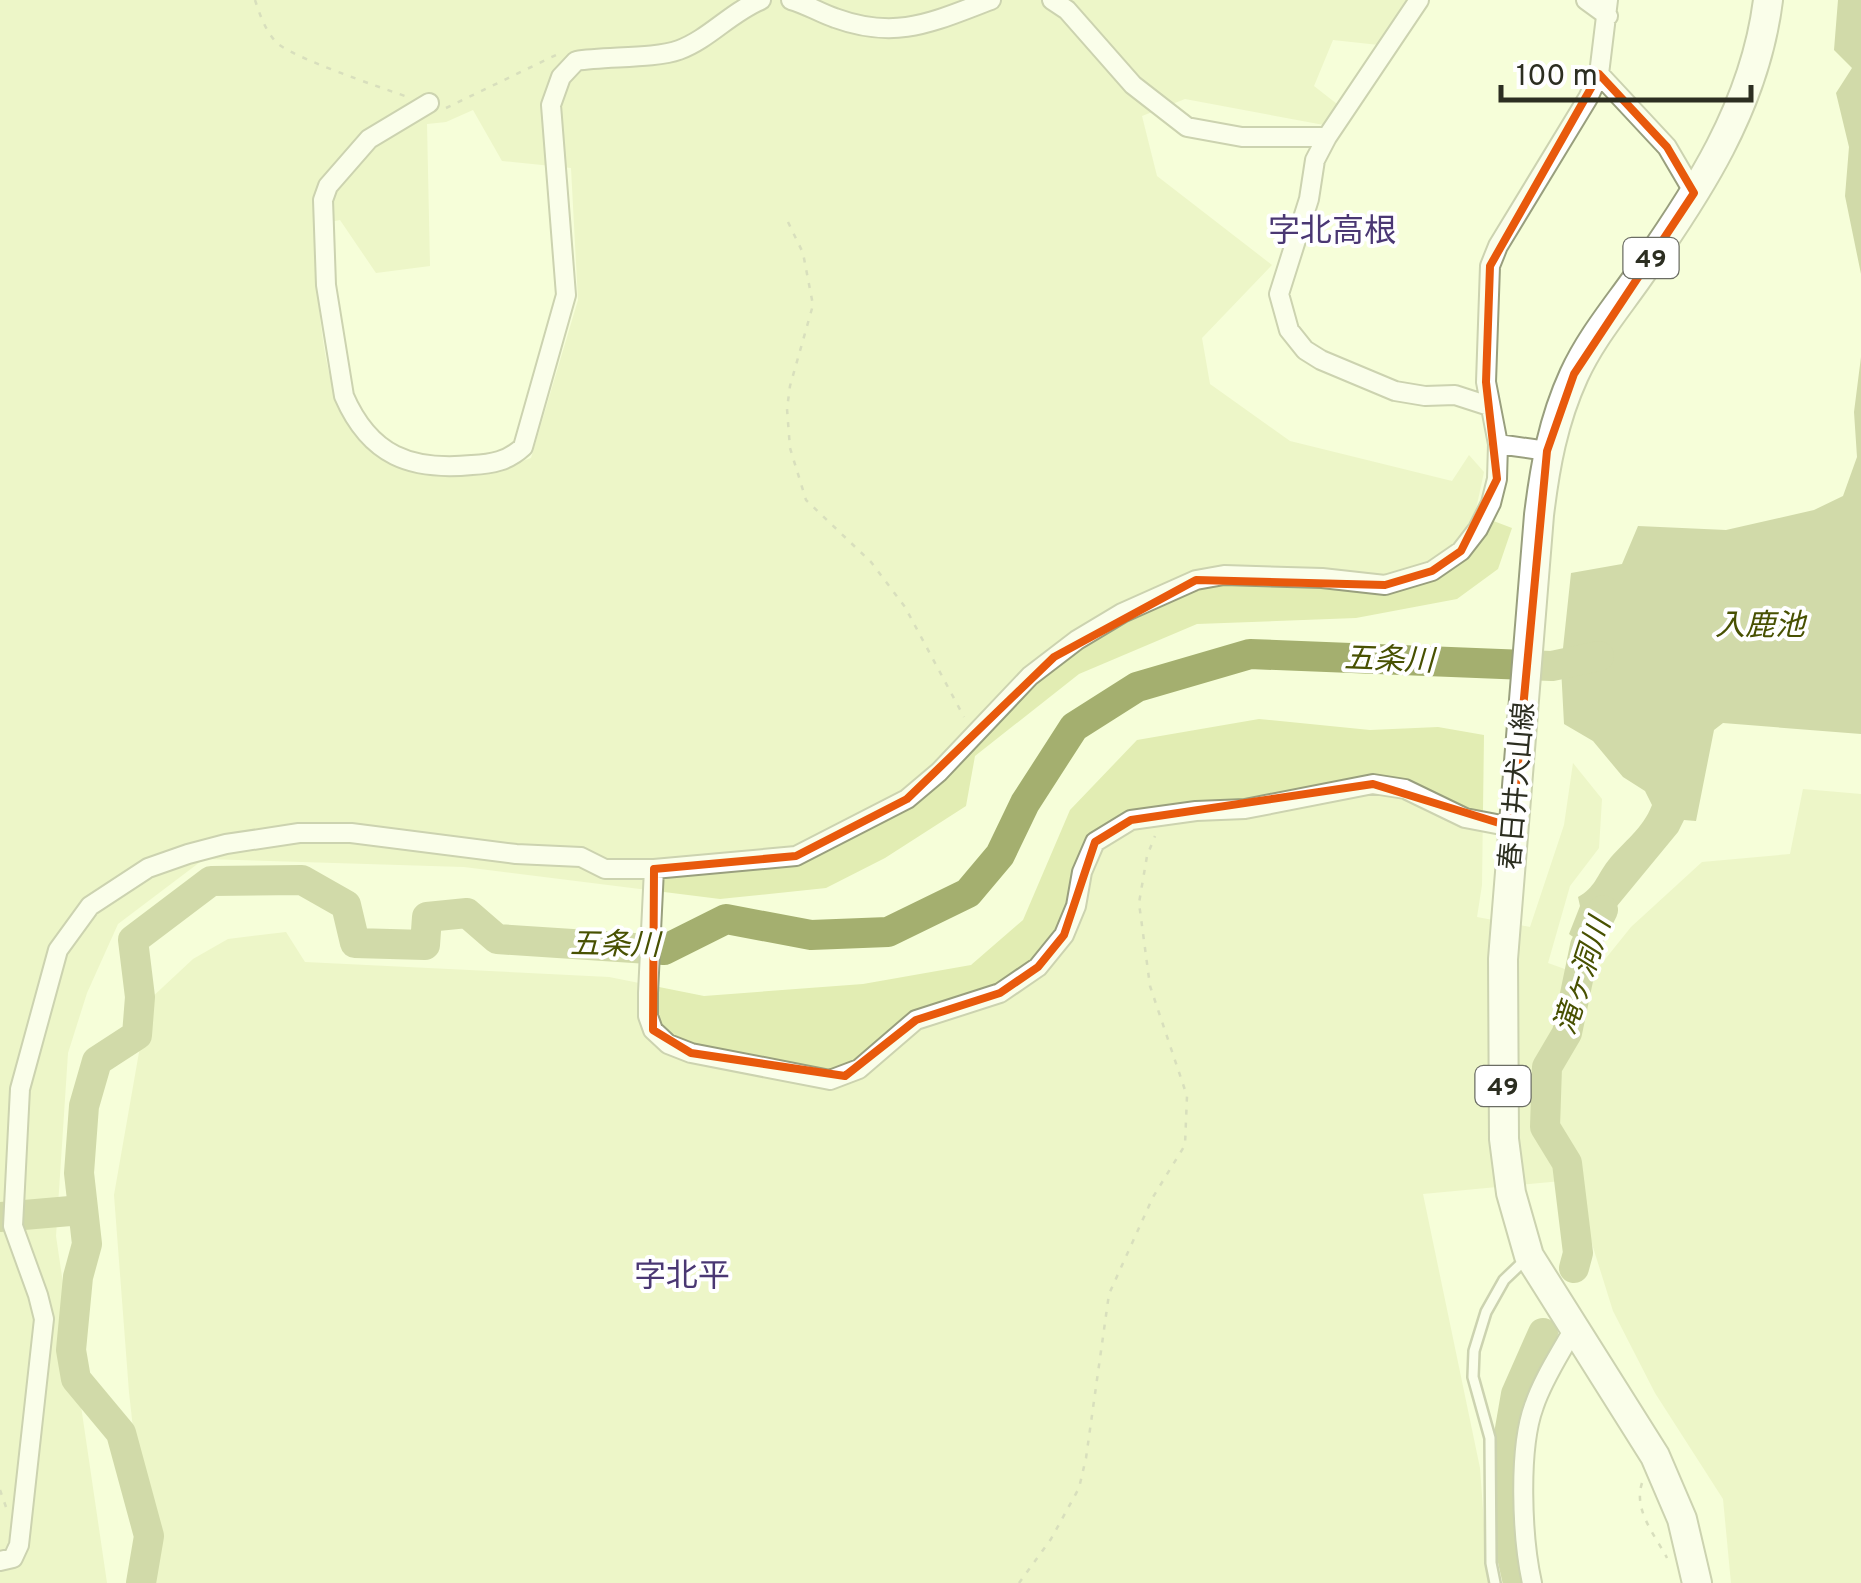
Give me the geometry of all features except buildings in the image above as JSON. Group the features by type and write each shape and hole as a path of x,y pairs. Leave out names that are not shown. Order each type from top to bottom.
{"main road":[{"name":"春日井犬山線","path":"1698,1583 1682,1519 1655,1456 1528,1256 1511,1193 1504,1139 1503,960 1538,515 1547,450 1567,392 1593,340 1719,153 1749,86 1768,0"}],"street":[{"path":"429,103 370,138 328,186 323,200 326,284 344,396 370,439 397,459 432,467 485,464 515,454 527,438 566,296 550,105 561,76 576,60 674,52 690,45 737,10 760,0"},
{"path":"790,0 838,20 896,29 927,26 990,0"},
{"path":"1052,0 1067,10 1134,86 1187,127 1242,137 1327,137"},
{"path":"1418,0 1315,160 1309,200 1279,294 1289,330 1305,350 1320,360 1395,391 1456,396 1488,406"},
{"path":"0,1561 13,1558 19,1545 44,1337 38,1295 13,1226 20,1089 58,950 90,906 162,863 226,844 299,833 351,834 516,854 580,857 605,869 654,870 796,856 907,800 939,772 1030,676 1077,640 1122,613 1196,580 1224,576 1385,584 1432,571 1461,551 1491,503 1497,479 1498,444 1486,382 1490,266 1498,246 1588,98 1598,74 1608,8 1586,0"},
{"path":"1598,74 1667,148 1694,193"},
{"path":"1498,444 1547,450"},
{"path":"654,870 648,993 648,1016 653,1030 668,1044 691,1054 830,1080 859,1068 916,1020 1000,993 1038,967 1064,936 1095,842 1131,820 1245,809 1373,784 1405,788 1465,818 1512,827"},
{"path":"1532,1583 1524,1536 1526,1442 1534,1406 1573,1330"}],"lane":[{"path":"1495,1583 1491,1563 1490,1438 1472,1376 1474,1351 1486,1312 1504,1280 1528,1256"}],"path":[{"path":"255,0 263,23 278,46 370,85 445,108 564,52 576,60"},
{"path":"788,222 802,252 813,305 787,409 790,448 806,500 871,562 905,607 974,736"},
{"path":"1019,1583 1052,1539 1079,1488 1109,1294 1153,1196 1185,1145 1186,1096 1150,986 1139,903 1147,856 1162,816"},
{"path":"1655,1456 1639,1490 1639,1500 1668,1559"}],"highlighted area":[{"path":"1599,74 1667,147 1694,193 1574,374 1547,451 1512,827 1373,784 1131,820 1095,842 1064,935 1038,967 1000,993 916,1020 845,1076 691,1053 653,1030 654,869 796,856 907,799 1054,657 1196,580 1385,585 1432,571 1461,551 1497,479 1486,382 1490,266"}],"shaded area":[{"path":"0,0 1408,0 1379,45 1333,40 1314,86 1337,104 1324,125 1185,99 1142,116 1157,176 1272,265 1202,338 1210,384 1290,441 1452,481 1469,455 1484,472 1475,514 1512,528 1498,569 1457,599 1356,618 1197,624 1079,674 975,756 966,806 885,858 826,888 720,899 464,867 204,859 118,924 87,993 68,1053 56,1236 107,1583 0,1583","holes":["473,110 502,161 571,168 578,300 531,458 469,476 411,469 376,453 362,441 340,407 326,357 314,225 340,220 376,273 430,266 427,124 446,122"]},
{"path":"1259,719 1370,730 1438,727 1484,735 1482,885 1477,917 1530,927 1564,825 1573,763 1602,799 1599,848 1570,886 1548,963 1590,978 1631,927 1702,862 1790,854 1803,789 1861,794 1861,1583 1731,1583 1723,1499 1655,1393 1613,1311 1572,1180 1423,1194 1480,1468 1484,1524 1500,1583 146,1583 148,1563 129,1392 114,1195 148,1001 193,959 228,939 286,932 305,962 609,977 704,996 863,984 971,965 1023,920 1070,810 1137,740"}],"water":[{"path":"1838,0 1861,0 1861,274 1845,196 1849,147 1836,93 1852,68 1834,50"},
{"name":"入鹿池","path":"1861,357 1861,734 1723,723 1714,730 1696,821 1684,820 1617,906 1597,954 1569,934 1580,906 1578,897 1638,828 1652,805 1645,791 1623,777 1593,741 1564,724 1561,667 1571,573 1622,564 1638,526 1726,530 1814,510 1843,496 1857,457 1854,412"}],"waterway":[{"name":"五条川","path":"141,1583 149,1536 121,1433 76,1379 71,1350 78,1277 87,1244 79,1173 84,1106 97,1061 137,1035 140,997 133,940 211,881 302,880 346,905 355,943 425,945 427,917 467,913 497,939 664,950 726,919 811,935 888,932 968,893 1000,855 1025,803 1074,727 1137,687 1250,654 1552,666 1599,656"},
{"name":"滝ヶ洞川","path":"1574,1268 1578,1253 1567,1163 1545,1127 1547,1067 1567,1033 1585,946 1603,910"},
{"path":"0,1217 82,1210"},
{"name":"滝ヶ洞川","path":"1518,1583 1506,1530 1507,1446 1516,1394 1543,1333"}],"district":[{"name":"字北高根","path":"1332,230"},
{"name":"字北平","path":"682,1275"}]}
